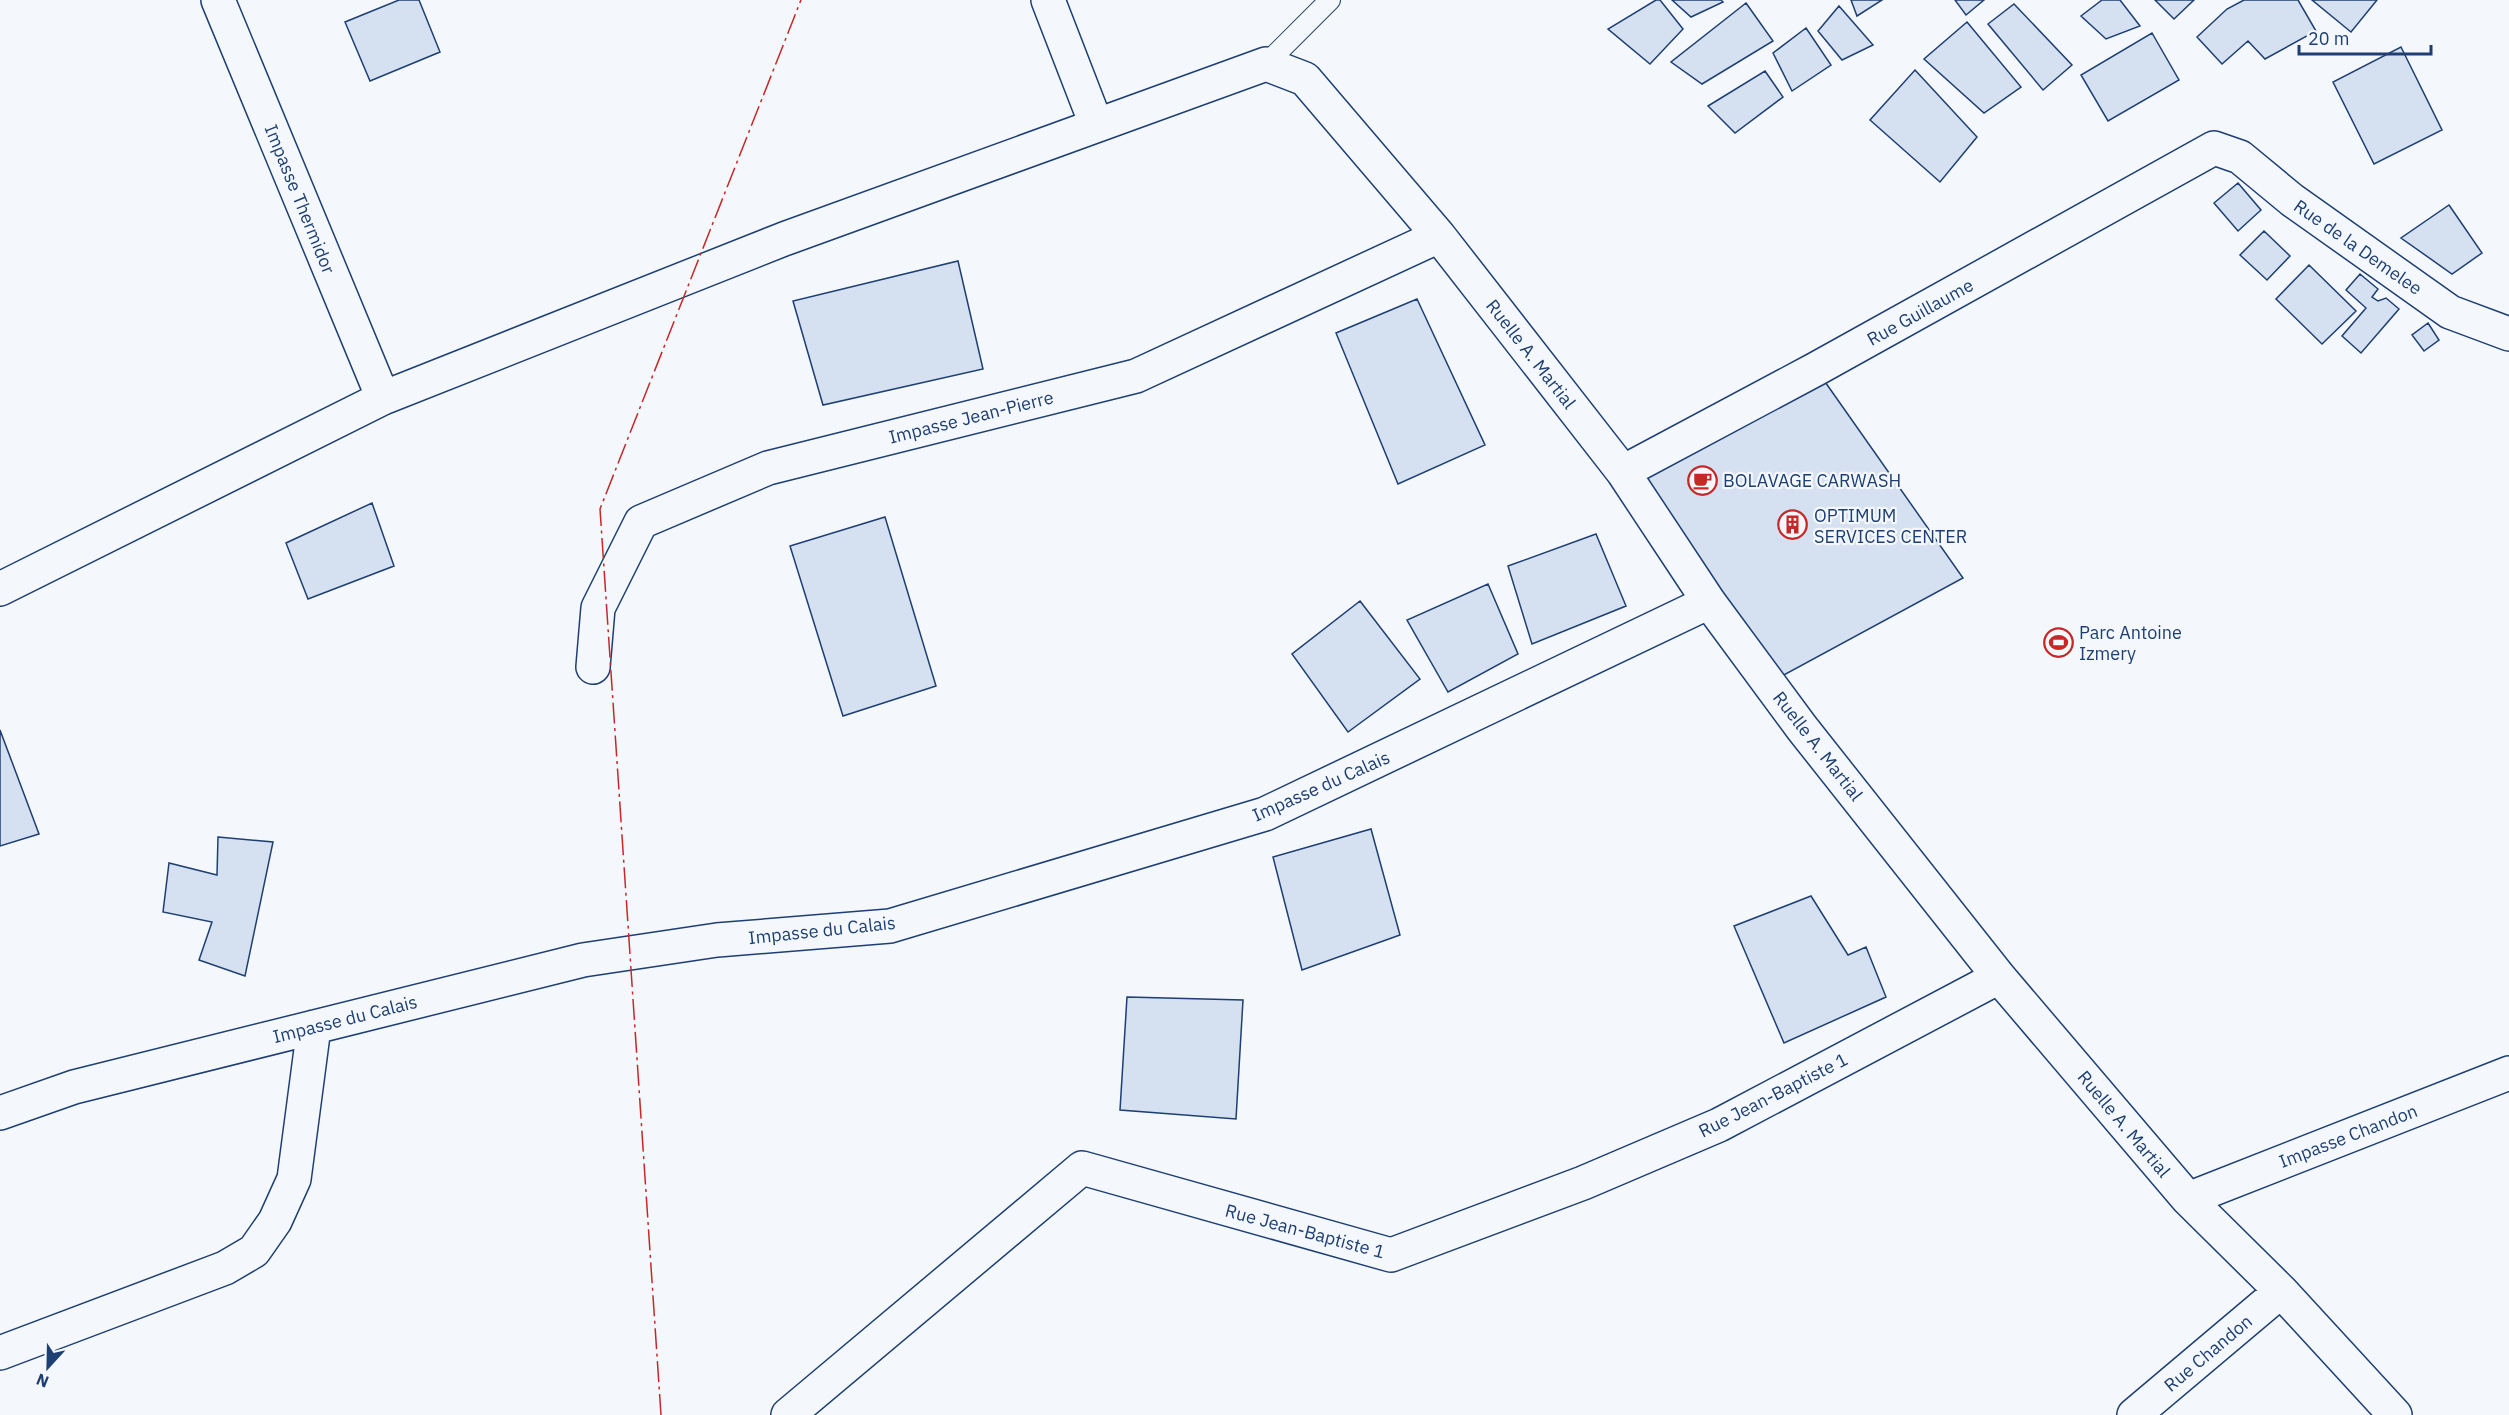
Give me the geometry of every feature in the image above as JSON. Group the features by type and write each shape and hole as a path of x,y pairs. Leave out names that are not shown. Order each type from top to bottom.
{"street":[{"name":"Impasse Thermidor","path":"218,0 383,398"},
{"path":"1048,0 1096,124"},
{"path":"0,589 383,398 784,239 1266,64"},
{"name":"Ruelle A. Martial","path":"1266,64 1305,79 1439,236 1623,472 1709,602 1802,728 2000,977 2188,1198 2281,1291 2395,1415"},
{"name":"Rue de la Demelee","path":"2214,148 2240,157 2292,200 2450,312 2509,334"},
{"name":"Rue Guillaume","path":"1623,472 1816,369 2214,148"},
{"name":"Impasse Jean-Pierre","path":"593,667 598,608 641,522 768,468 1136,376 1439,236"},
{"name":"Impasse du Calais","path":"0,1113 74,1087 583,960 717,940 890,926 1265,814 1709,602"},
{"name":"Rue Jean-Baptiste 1","path":"788,1415 1082,1168 1392,1255 1582,1183 1719,1125 2000,977"},
{"path":"0,1353 225,1268 254,1251 275,1221 294,1179 314,1027"},
{"name":"Impasse Chandon","path":"2188,1198 2509,1073"},
{"name":"Rue Chandon","path":"2134,1415 2281,1291"}],"lane":[{"path":"1266,64 1330,0"}],"building":[{"path":"399,0 419,0 440,52 370,81 345,22"},
{"path":"1656,0 1660,0 1683,29 1650,64 1608,29"},
{"path":"1672,0 1721,0 1723,2 1691,17"},
{"path":"1851,0 1882,0 1857,16"},
{"path":"1955,0 1984,0 1966,15"},
{"path":"2102,0 2120,0 2140,26 2106,39 2081,16"},
{"path":"2155,0 2194,0 2174,19"},
{"path":"2244,0 2298,0 2316,31 2265,59 2248,41 2222,64 2197,37 2227,9"},
{"path":"2312,0 2377,0 2351,32"},
{"path":"1746,3 1773,41 1702,84 1671,62"},
{"path":"2014,4 2072,65 2043,90 1988,24"},
{"path":"1839,6 1873,45 1842,60 1818,31"},
{"path":"1967,22 2021,87 1984,113 1924,59"},
{"path":"1806,28 1831,65 1792,91 1773,53"},
{"path":"2152,33 2179,80 2108,121 2081,75"},
{"path":"2401,47 2442,130 2374,164 2333,82"},
{"path":"1915,70 1977,137 1940,182 1870,120"},
{"path":"1765,71 1783,97 1735,133 1708,106"},
{"path":"2238,183 2261,210 2238,231 2214,203"},
{"path":"2449,205 2482,253 2452,274 2401,238"},
{"path":"2264,231 2290,256 2267,280 2240,255"},
{"path":"958,261 983,369 823,405 793,301"},
{"path":"2309,265 2356,311 2322,344 2276,299"},
{"path":"2360,274 2378,289 2372,297 2378,301 2386,298 2399,309 2361,353 2342,336 2366,308 2346,290"},
{"path":"1417,299 1485,445 1398,484 1336,333"},
{"path":"2428,323 2439,340 2424,351 2412,335"},
{"name":"OPTIMUM SERVICES CENTER","path":"1816,369 1963,578 1769,683 1623,472"},
{"path":"372,503 394,566 308,599 286,543"},
{"path":"885,517 936,686 843,716 790,546"},
{"path":"1596,534 1626,606 1532,644 1508,566"},
{"path":"1488,584 1518,654 1448,692 1407,620"},
{"path":"1360,601 1420,679 1348,732 1292,654"},
{"path":"0,730 39,834 0,846"},
{"path":"1371,829 1400,935 1302,970 1273,857"},
{"path":"218,837 273,842 245,976 199,960 212,922 163,912 169,863 217,875"},
{"path":"1811,896 1848,955 1866,947 1886,997 1784,1043 1734,926"},
{"path":"1127,997 1243,1000 1236,1119 1120,1110"}],"power":[{"path":"661,1415 600,509 801,0"}],"place":[{"name":"BOLAVAGE CARWASH","path":"1702,480"},
{"name":"OPTIMUM SERVICES CENTER","path":"1793,525"},
{"name":"Parc Antoine Izmery","path":"2058,642"}]}
